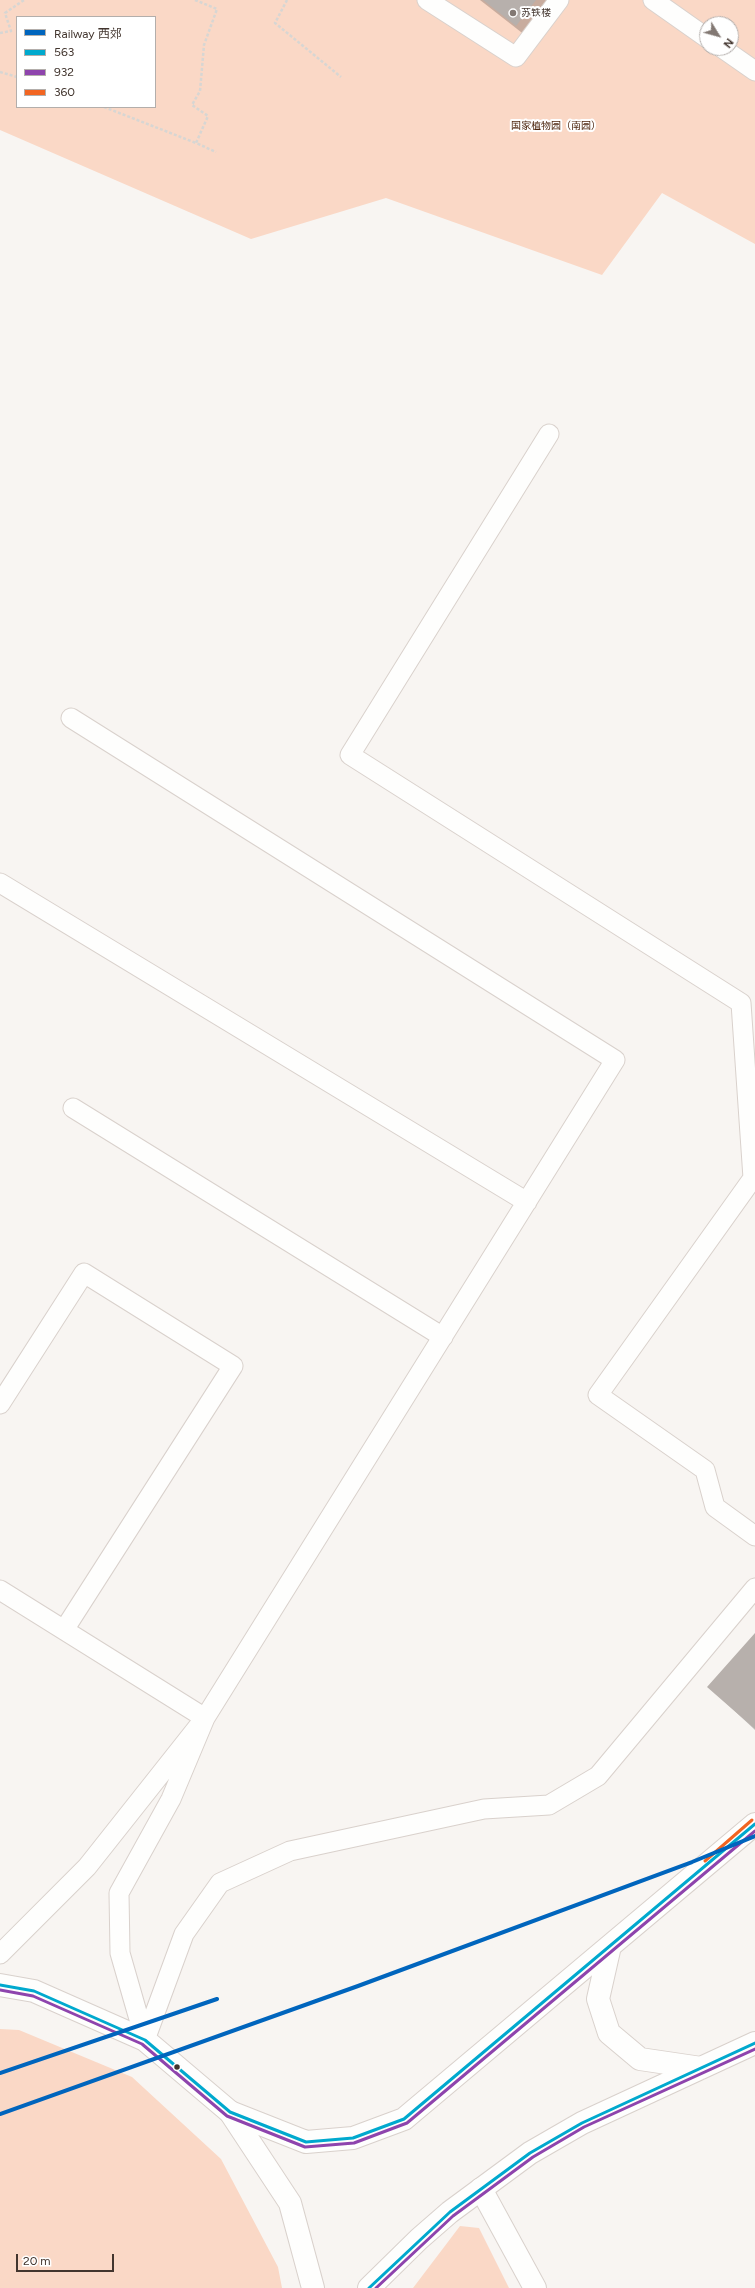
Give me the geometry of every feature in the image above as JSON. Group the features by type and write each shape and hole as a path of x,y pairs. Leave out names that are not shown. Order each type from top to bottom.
{"street":[{"path":"230,2112 306,2142 353,2138 404,2119 755,1824"},
{"path":"610,1946 598,1999 609,2033 640,2059 701,2068"},
{"path":"0,1985 34,1991 145,2040 230,2112 290,2202 313,2288"},
{"path":"369,2288 418,2239 530,2152 582,2123 755,2043"},
{"path":"481,2189 536,2288"}],"lane":[{"path":"428,0 516,57 559,0"},
{"path":"653,0 699,32"},
{"path":"733,56 755,71"},
{"path":"549,434 350,755 741,1003 753,1178 598,1395 705,1470 715,1507 755,1536"},
{"path":"0,1954 87,1867 205,1718 615,1060 71,718"},
{"path":"0,883 527,1202"},
{"path":"73,1108 443,1337"},
{"path":"0,1404 84,1273 233,1366 64,1630"},
{"path":"145,2040 184,1934 220,1883 290,1851 484,1809 549,1806 598,1776 755,1588"},
{"path":"0,1590 205,1718"},
{"path":"145,2040 120,1953 119,1893 171,1799 205,1718"}],"path":[{"path":"0,33 11,31 5,13 24,0"},
{"path":"195,0 216,9 204,45 200,91 192,105 208,116 196,143"},
{"path":"287,0 275,23 341,77"},
{"path":"0,72 16,77"},
{"path":"107,108 216,152"}],"green space":[{"name":"国家植物园（南园）","path":"0,0 755,0 755,244 662,193 602,275 386,198 251,239 0,130"},
{"path":"0,2029 19,2030 132,2077 221,2159 278,2267 282,2288 0,2288"},
{"path":"460,2226 479,2228 509,2288 413,2288"}],"building":[{"name":"苏铁楼","path":"483,0 536,0 516,26"},
{"path":"755,1633 755,1729 707,1687"}],"rail line":[{"name":"西郊","path":"0,2114 358,1986 692,1862 755,1836"},
{"name":"西郊","path":"0,2073 217,1999"}],"transit line":[{"name":"360","path":"705,1861 752,1820"},
{"name":"563","path":"0,1985 34,1991 145,2040 230,2112 306,2142 353,2138 404,2119 755,1824"},
{"name":"932","path":"0,1990 33,1996 142,2044 227,2116 305,2147 354,2143 407,2123 755,1831"},
{"name":"563","path":"369,2288 450,2212 530,2153 582,2123 755,2043"},
{"name":"932","path":"376,2288 453,2216 533,2157 584,2127 755,2049"}],"place":[{"name":"苏铁楼","path":"513,13"}]}
